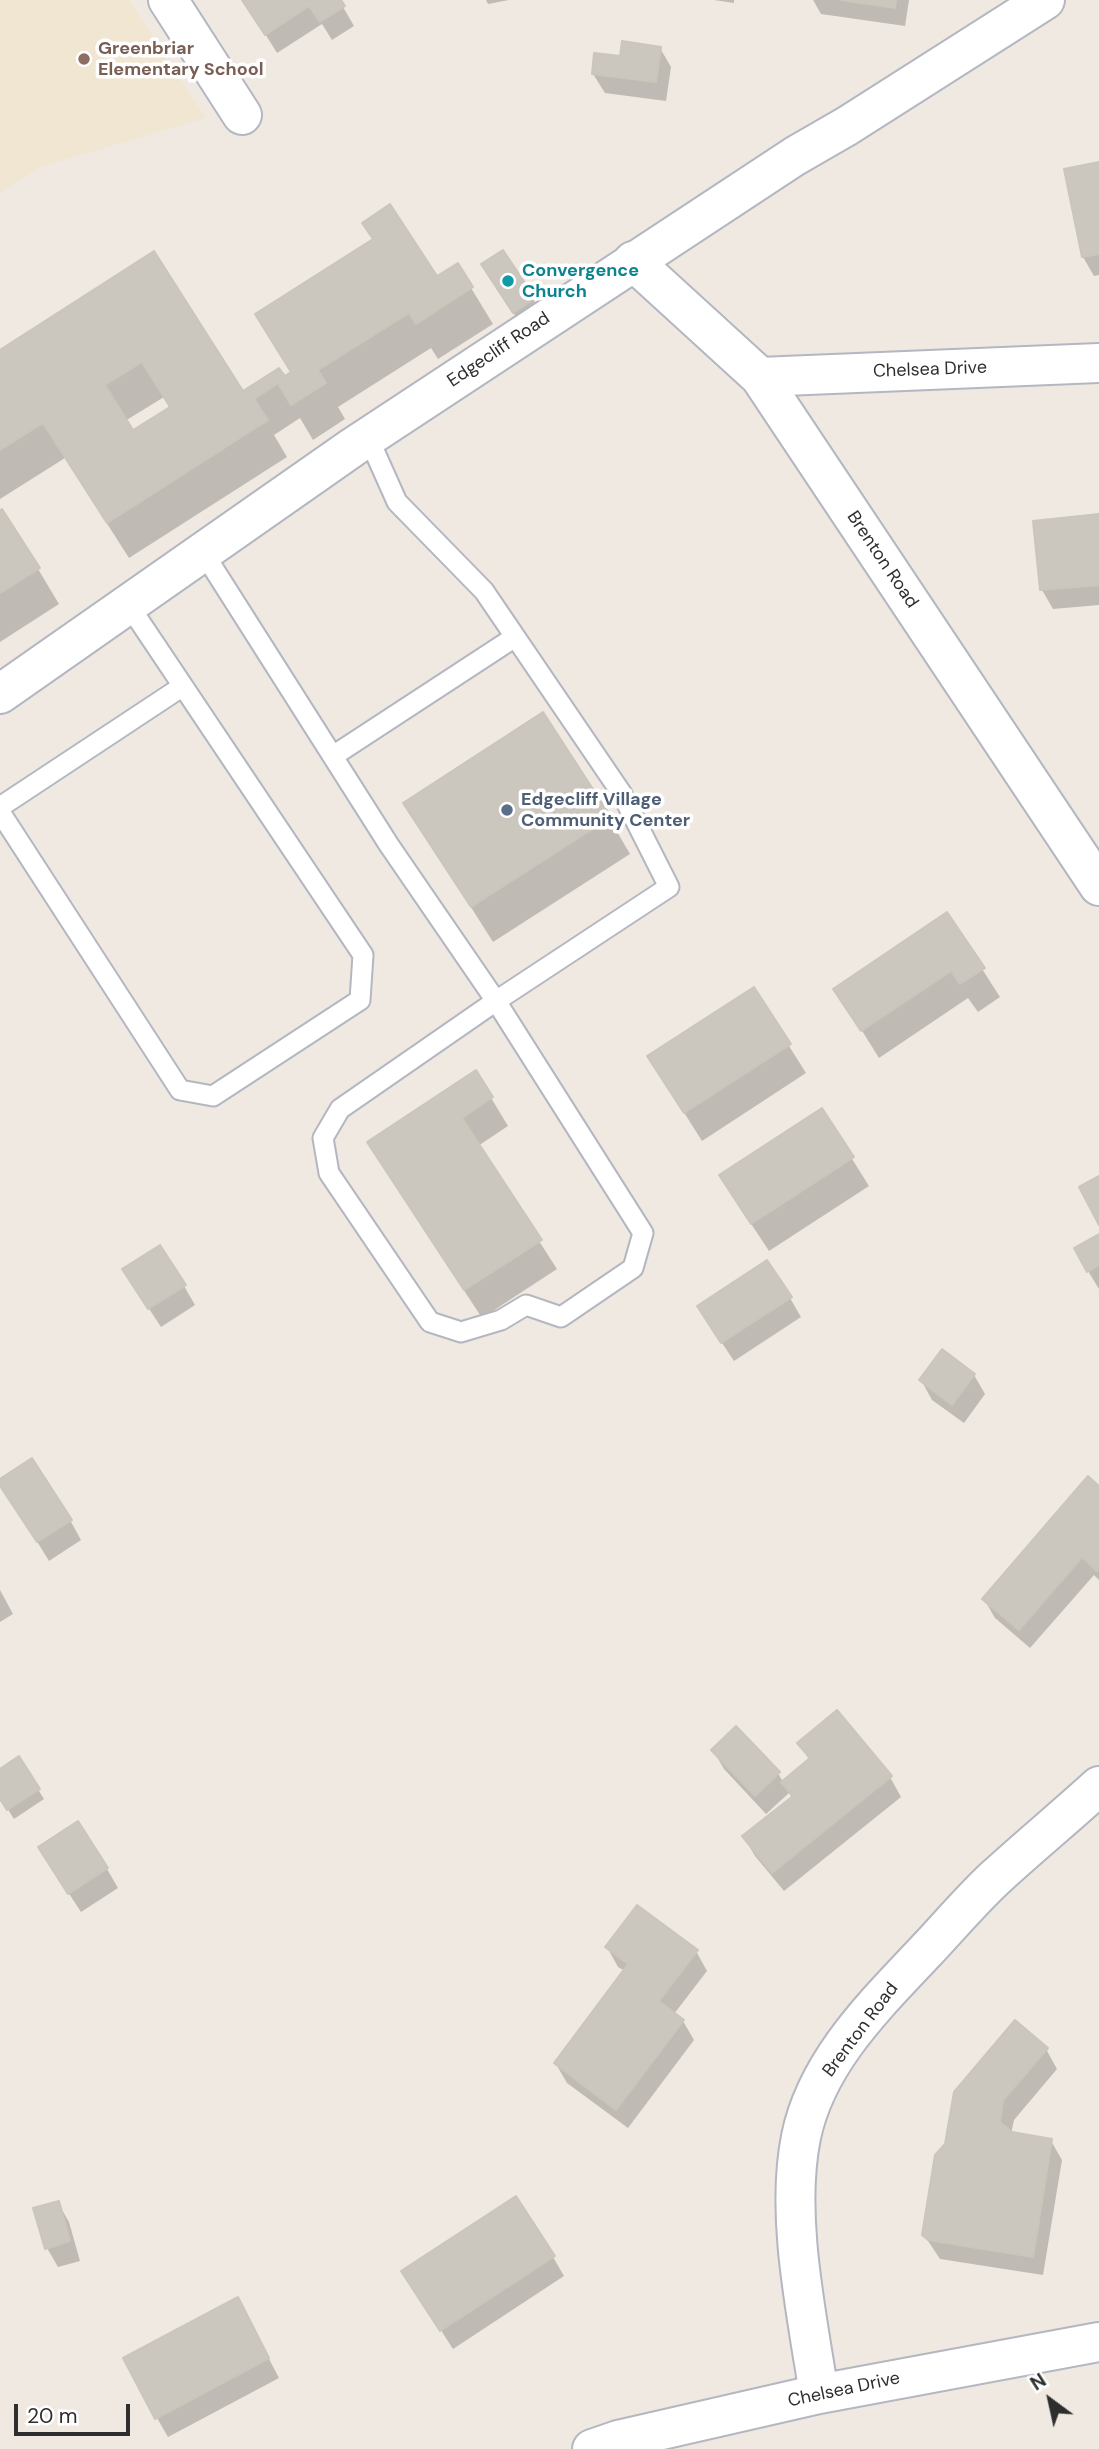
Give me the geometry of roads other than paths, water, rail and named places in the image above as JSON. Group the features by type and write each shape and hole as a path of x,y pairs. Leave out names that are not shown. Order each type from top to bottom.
{"street":[{"path":"168,0 242,115"},
{"name":"Edgecliff Road","path":"0,694 368,437 795,156 1045,0"},
{"name":"Brenton Road","path":"634,261 761,377 1099,886"},
{"name":"Chelsea Drive","path":"761,377 1099,363"},
{"name":"Brenton Road","path":"819,2394 801,2271 796,2195 801,2138 811,2100 830,2064 880,2000 994,1879 1099,1786"},
{"name":"Chelsea Drive","path":"592,2449 618,2440 819,2394 1099,2342"}],"lane":[{"path":"203,552 389,845 496,1001 643,1233 633,1268 561,1317 526,1305 501,1321 461,1332 430,1322 329,1172 323,1138 340,1109 496,1001 669,887 622,794 484,591 397,502 368,437"},
{"path":"128,604 183,686 363,955 360,1000 213,1096 180,1090 0,809 183,686"},
{"path":"333,756 515,637"}],"place":[{"name":"Greenbriar Elementary School","path":"84,59"},
{"name":"Convergence Church","path":"508,281"},
{"name":"Edgecliff Village Community Center","path":"507,810"}]}
